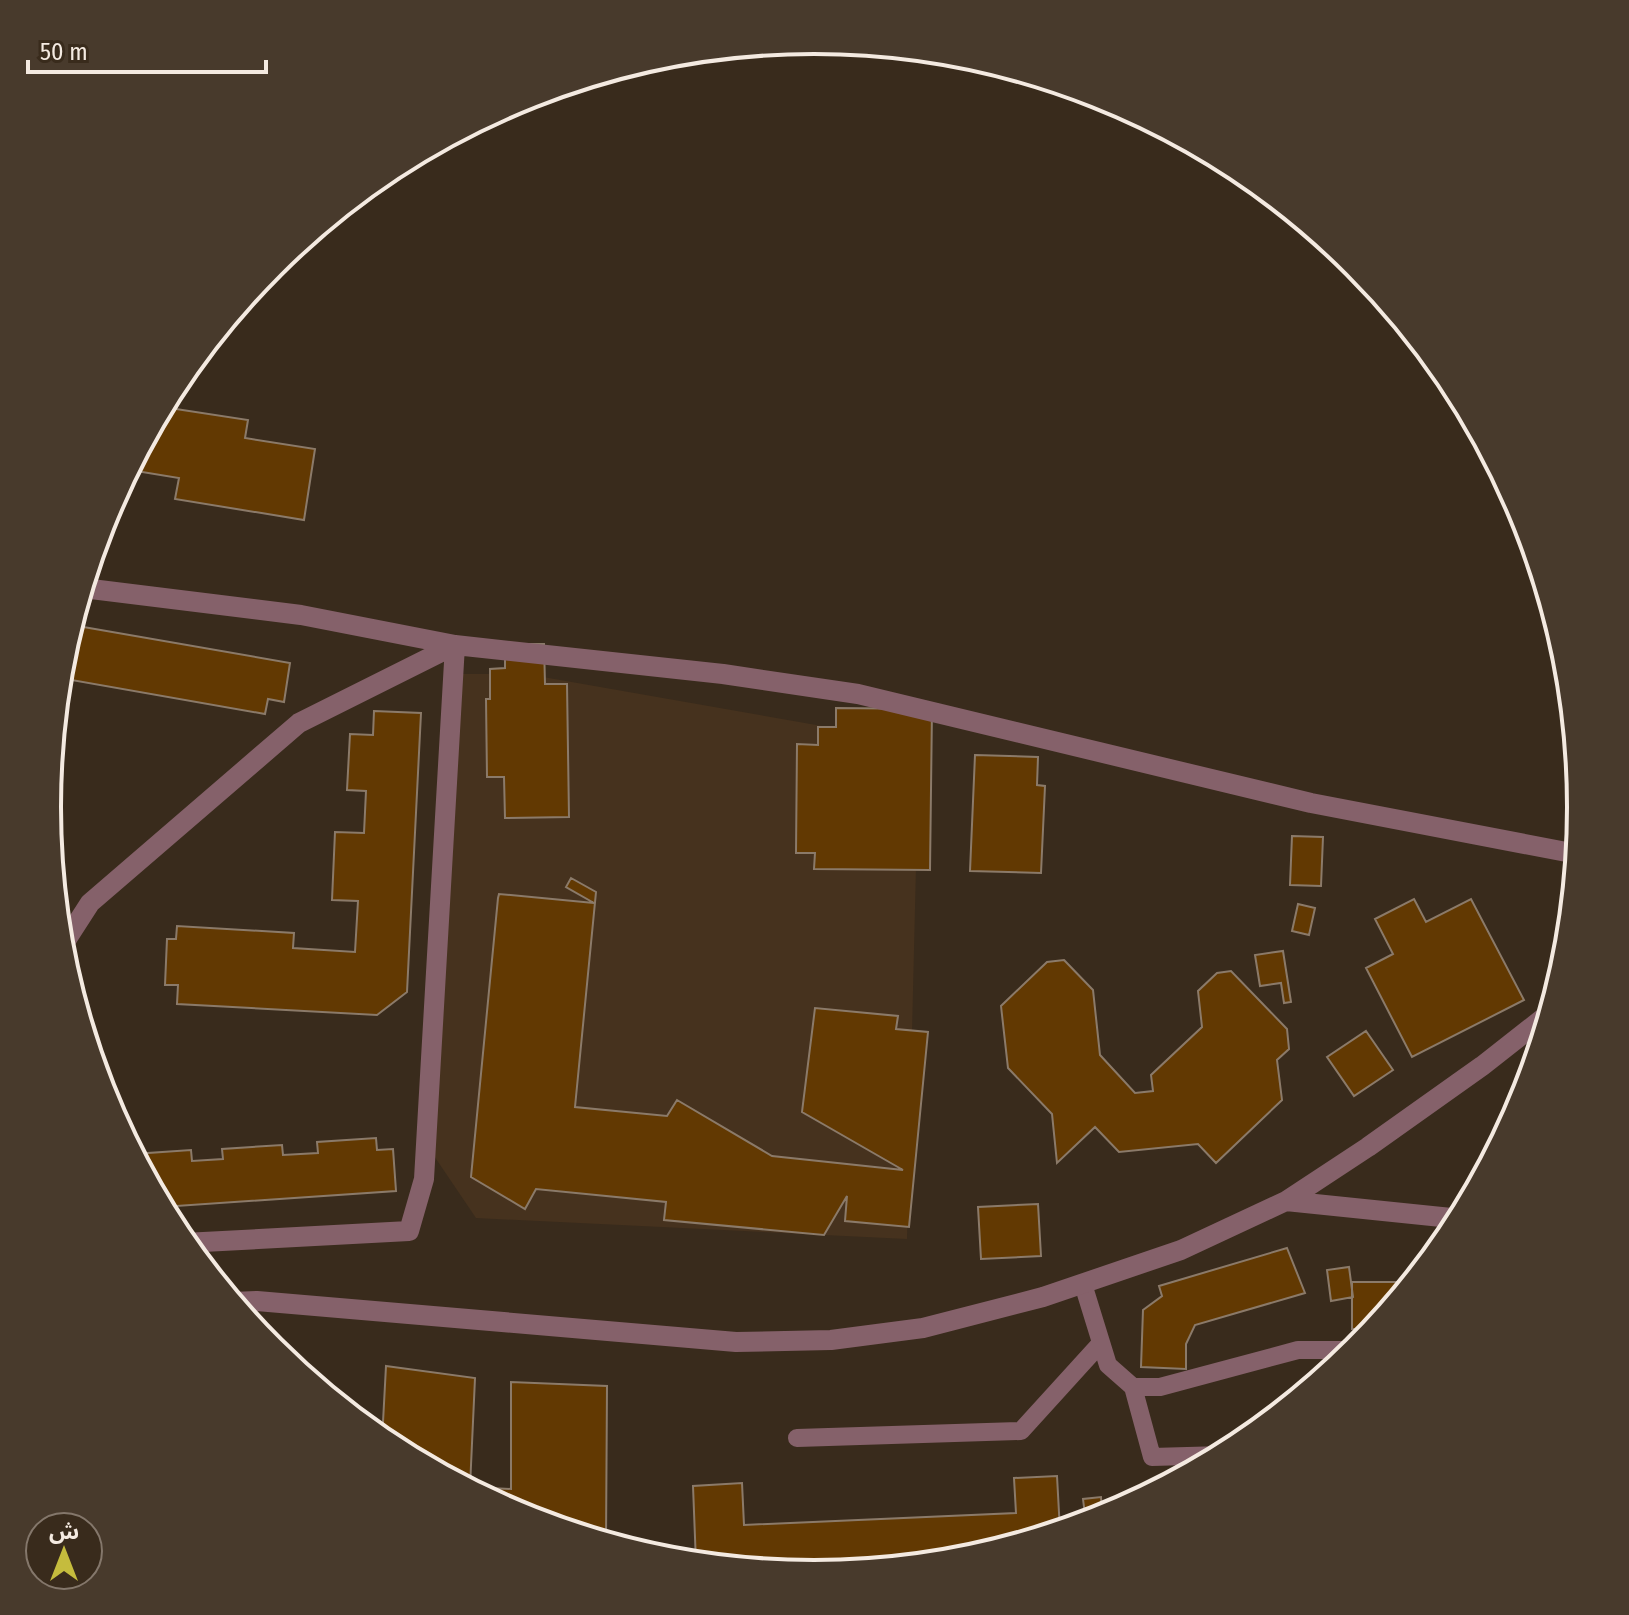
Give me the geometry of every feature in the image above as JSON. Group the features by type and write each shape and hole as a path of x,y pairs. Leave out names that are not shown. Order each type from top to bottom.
{"street":[{"path":"94,589 301,615 455,645 723,674 858,694 1311,803 1566,852"},
{"path":"71,932 90,903 299,723 455,645"},
{"path":"200,1242 409,1231 424,1179 455,645"},
{"path":"247,1302 288,1303 736,1342 831,1340 923,1328 1043,1297 1181,1250 1286,1201 1482,1066 1536,1024"},
{"path":"1286,1201 1446,1217"}],"lane":[{"path":"1083,1284 1108,1365 1133,1387 1152,1457 1198,1456"},
{"path":"797,1438 1021,1431 1100,1344"},
{"path":"1133,1387 1160,1387 1298,1350 1336,1350"}],"shaded area":[{"path":"457,674 526,674 919,743 907,1239 476,1218 428,1147"}],"building":[{"path":"176,409 248,420 245,438 315,449 304,520 175,499 179,478 140,472"},
{"path":"83,627 290,663 284,702 268,699 265,714 72,680"},
{"path":"505,644 544,644 545,684 567,684 569,817 505,818 504,777 487,777 486,699 490,699 490,669 505,668"},
{"path":"836,708 932,709 930,870 814,869 815,853 796,853 797,744 818,745 818,727 836,727"},
{"path":"374,711 421,713 407,992 377,1015 177,1004 178,985 165,985 167,939 176,939 177,926 294,933 293,948 355,952 358,901 332,900 335,832 364,833 366,791 347,790 350,734 373,735"},
{"path":"975,755 1038,757 1037,785 1045,786 1041,873 970,871"},
{"path":"1292,836 1323,837 1321,886 1290,885"},
{"path":"571,878 596,892 575,1107 667,1116 677,1100 772,1156 903,1170 802,1112 815,1008 898,1016 896,1029 928,1032 909,1227 845,1221 847,1196 824,1235 664,1220 666,1202 536,1189 525,1209 471,1177 499,894 594,903 566,887"},
{"path":"1414,899 1426,922 1471,899 1524,1000 1412,1057 1366,968 1393,954 1375,919"},
{"path":"1298,904 1315,908 1309,935 1292,931"},
{"path":"1283,951 1291,1002 1284,1003 1281,983 1260,986 1255,955"},
{"path":"1064,960 1093,990 1100,1055 1135,1093 1153,1091 1151,1075 1202,1027 1198,991 1217,973 1231,971 1287,1029 1289,1049 1277,1060 1282,1100 1216,1163 1198,1144 1119,1152 1095,1127 1057,1163 1052,1114 1008,1068 1001,1006 1047,962"},
{"path":"1366,1031 1393,1070 1354,1096 1327,1057"},
{"path":"376,1138 377,1150 393,1149 396,1191 176,1206 146,1153 191,1150 192,1161 223,1159 222,1149 282,1145 283,1155 318,1153 317,1142"},
{"path":"1038,1204 1041,1256 981,1259 978,1207"},
{"path":"1287,1248 1305,1293 1195,1325 1186,1344 1186,1369 1141,1367 1143,1310 1162,1296 1159,1286"},
{"path":"1349,1267 1353,1297 1331,1301 1327,1270"},
{"path":"1352,1282 1399,1282 1357,1329 1352,1329"},
{"path":"386,1366 475,1378 470,1477 383,1424"},
{"path":"511,1382 607,1386 606,1531 526,1504 492,1488 511,1489"},
{"path":"1057,1476 1059,1520 962,1547 913,1555 814,1561 696,1552 693,1486 742,1483 744,1525 1016,1513 1014,1478"},
{"path":"1101,1497 1101,1505 1084,1511 1083,1499"}]}
